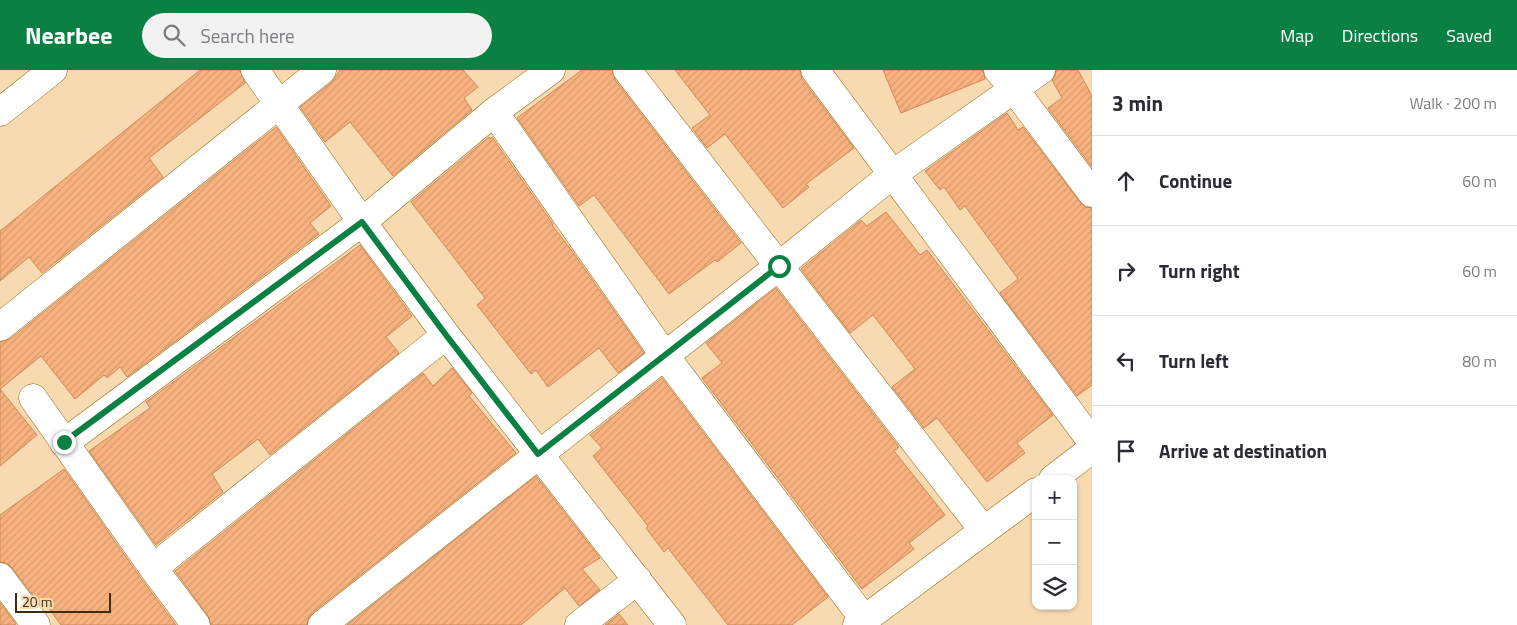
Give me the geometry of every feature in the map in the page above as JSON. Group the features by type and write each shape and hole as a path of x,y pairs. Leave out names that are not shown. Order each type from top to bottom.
{"street":[{"path":"3,104 53,70"},
{"path":"255,70 362,222 446,335 672,625"},
{"path":"0,326 322,70"},
{"path":"64,442 362,222 494,112 551,70"},
{"path":"627,70 984,531"},
{"path":"815,70 1092,442"},
{"path":"322,625 779,266 1006,80 1041,70"},
{"path":"1006,80 1092,193"},
{"path":"494,112 665,356 860,622 1032,495"},
{"path":"154,568 446,335"},
{"path":"33,398 196,625"},
{"path":"1058,475 1092,449"},
{"path":"0,577 36,625"},
{"path":"580,625 638,580"}],"building":[{"path":"200,70 240,70 245,83 149,158 163,177 42,273 29,257 0,281 0,231"},
{"path":"340,70 463,70 478,87 464,98 472,110 393,176 350,122 325,142 300,107 332,82"},
{"path":"582,70 612,70 615,80 741,243 717,262 715,260 669,294 594,195 579,206 517,118"},
{"path":"675,70 800,70 802,79 854,148 806,184 809,187 783,208 725,134 707,148 692,128 710,115"},
{"path":"883,70 983,70 985,79 901,113"},
{"path":"1056,70 1078,70 1092,96 1092,167 1048,108 1062,98 1052,80"},
{"path":"1007,113 1018,130 1023,127 1080,202 1085,207 1092,208 1092,385 1077,396 1000,293 1018,279 965,206 960,210 944,187 940,190 925,171"},
{"path":"276,127 331,206 310,223 319,234 127,377 120,367 107,378 104,375 75,399 41,356 0,389 0,342 10,339"},
{"path":"489,137 490,139 492,137 552,225 644,353 618,373 599,348 548,387 536,370 531,374 477,305 485,298 411,202"},
{"path":"886,212 920,255 927,250 1053,415 1017,443 1025,453 987,482 937,418 924,428 892,387 915,369 873,315 850,333 801,269 861,220 867,226"},
{"path":"360,245 412,316 386,337 399,353 270,455 258,439 212,474 223,492 156,545 89,451 150,408 146,402"},
{"path":"776,288 899,447 894,451 945,515 909,543 914,549 862,589 702,378 722,363 706,343"},
{"path":"452,368 472,393 469,396 516,453 312,613 307,625 211,625 208,616 175,571 423,373 433,386"},
{"path":"662,378 828,597 792,625 728,625 668,548 664,552 646,528 648,526 593,456 602,448 590,435"},
{"path":"0,389 37,435 0,466"},
{"path":"64,469 176,625 61,625 45,603 41,606 12,568 7,563 0,562 0,515"},
{"path":"536,476 600,558 582,569 600,590 579,606 565,588 521,625 347,625"},
{"path":"0,603 16,624 0,625"},
{"path":"619,614 628,625 605,625"}],"route":[{"path":"64,442 362,222 538,454 779,266"}]}
